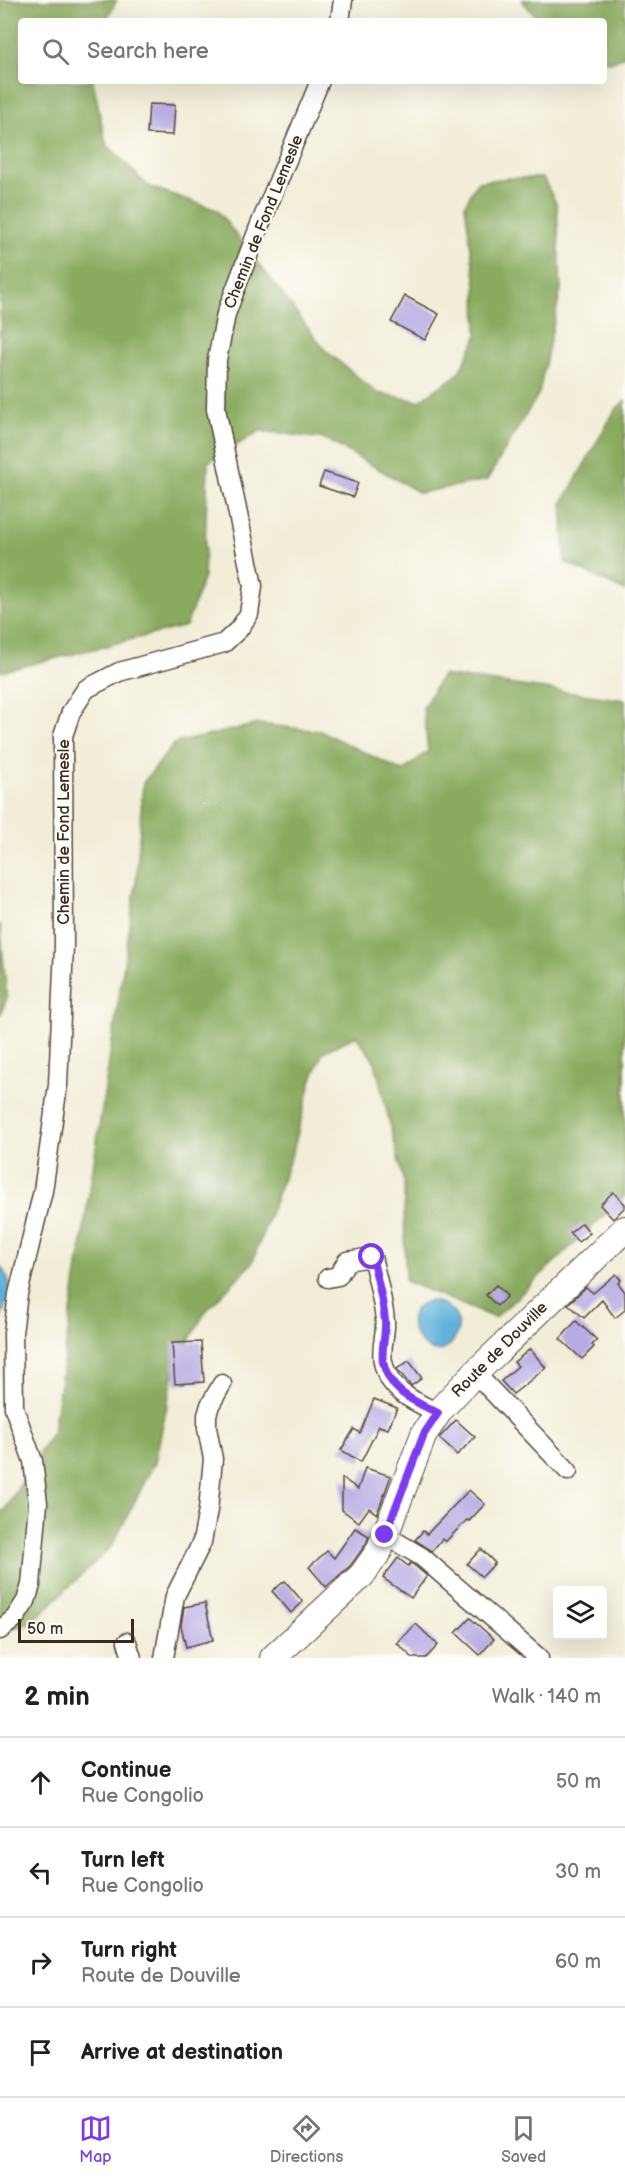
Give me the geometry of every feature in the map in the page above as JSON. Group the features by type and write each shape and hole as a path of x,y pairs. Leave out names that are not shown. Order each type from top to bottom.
{"main road":[{"name":"Route de Douville","path":"286,1654 362,1575 379,1551 424,1434 438,1413 475,1373 625,1229"}],"street":[{"path":"340,18 343,0"},
{"name":"Chemin de Fond Lemesle","path":"0,1630 15,1618 26,1601 31,1585 38,1503 33,1461 14,1408 13,1333 18,1294 43,1191 58,1085 64,946 63,736 71,712 86,689 119,672 224,643 239,629 249,614 253,586 216,410 217,360 226,314 259,227 319,84"},
{"path":"328,1278 338,1276 346,1262 372,1257 386,1323 383,1361 388,1377 401,1394 438,1413"},
{"path":"475,1373 568,1471"},
{"path":"164,1658 175,1596 202,1542 213,1460 207,1415 222,1383"},
{"path":"385,1535 422,1557 539,1658"}],"green space":[{"path":"0,0 117,0 108,18 18,18 18,84 94,84 106,144 148,186 217,210 325,350 377,393 419,401 458,374 477,337 476,286 465,205 477,182 507,178 543,178 557,205 561,289 539,393 487,480 420,493 326,439 260,431 208,462 204,577 186,626 0,672"},
{"path":"522,0 625,0 625,56 607,61 607,18 537,18"},
{"path":"625,401 625,591 565,562 562,504 615,410"},
{"path":"442,675 625,700 625,1196 495,1318 405,1281 404,1183 375,1062 356,1036 323,1052 311,1082 293,1151 252,1263 206,1311 176,1363 155,1462 112,1546 30,1624 0,1631 0,1512 4,1511 53,1431 136,884 143,783 175,743 258,724 320,731 403,771 428,751 423,708"},
{"path":"0,923 7,998 0,1016"}],"water":[{"path":"0,1266 8,1279 9,1293 0,1321"},
{"path":"430,1301 448,1307 458,1322 456,1335 447,1347 437,1351 427,1348 418,1339 413,1329 412,1317 417,1307"}],"building":[{"path":"149,104 175,105 173,135 147,134"},
{"path":"405,296 439,314 425,340 391,322"},
{"path":"324,472 358,483 353,497 319,486"},
{"path":"613,1192 625,1204 625,1207 613,1219 600,1205"},
{"path":"582,1223 590,1233 578,1242 570,1233"},
{"path":"616,1274 621,1280 618,1283 625,1292 625,1310 615,1318 602,1300 584,1318 568,1304 586,1287 593,1293"},
{"path":"496,1285 507,1296 497,1306 486,1295"},
{"path":"576,1321 597,1340 592,1345 594,1347 582,1359 560,1339"},
{"path":"201,1342 204,1382 175,1384 172,1343"},
{"path":"530,1349 546,1368 513,1394 501,1381 518,1366 514,1362"},
{"path":"409,1361 422,1378 411,1386 397,1369"},
{"path":"374,1399 397,1408 388,1429 379,1426 361,1462 341,1450 354,1429 360,1433"},
{"path":"456,1420 475,1437 457,1455 439,1438"},
{"path":"365,1468 391,1476 377,1514 369,1508 359,1522 342,1510 342,1478 358,1489"},
{"path":"469,1490 485,1504 469,1521 467,1520 445,1542 442,1539 432,1551 415,1540 423,1531 427,1534"},
{"path":"355,1528 369,1536 366,1544 351,1565 326,1587 309,1567 327,1551 334,1558"},
{"path":"481,1549 495,1563 482,1577 467,1564"},
{"path":"398,1558 408,1566 411,1563 427,1576 411,1598 383,1578"},
{"path":"285,1581 303,1602 291,1613 272,1591"},
{"path":"205,1603 213,1640 186,1647 181,1626 184,1607"},
{"path":"470,1618 494,1639 480,1655 456,1633"},
{"path":"416,1624 438,1645 426,1658 413,1658 397,1643"}],"route":[{"path":"372,1257 386,1323 383,1361 388,1377 401,1394 438,1413 424,1434 385,1535"}]}
